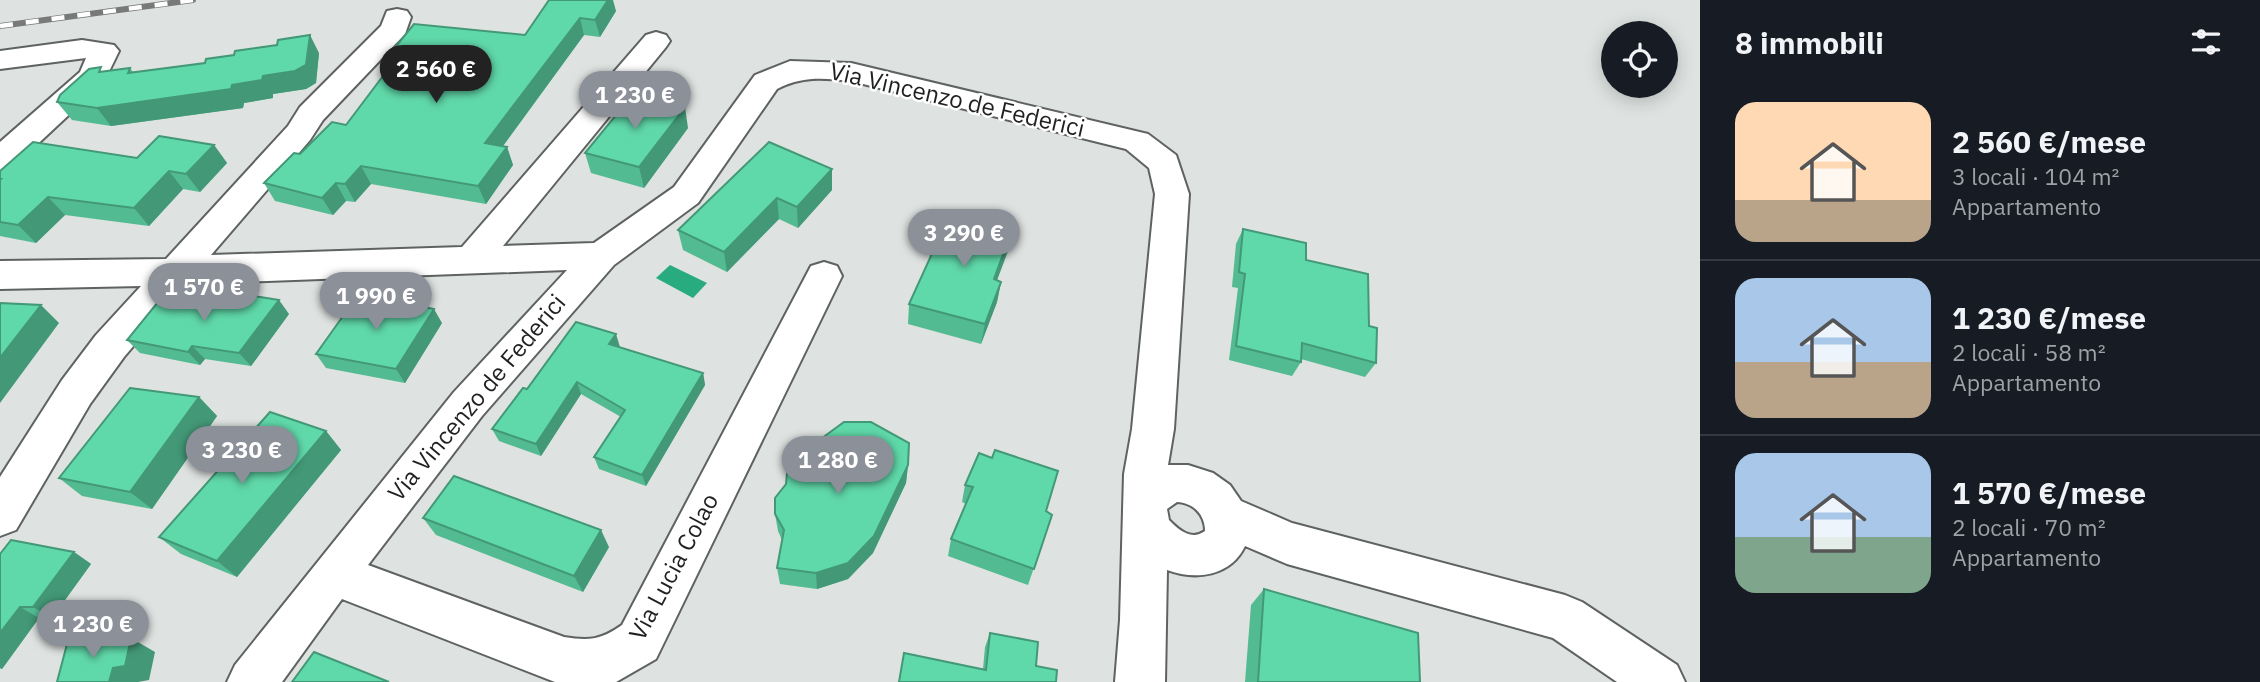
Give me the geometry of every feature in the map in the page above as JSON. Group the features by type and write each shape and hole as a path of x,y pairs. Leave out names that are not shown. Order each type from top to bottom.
{"street":[{"path":"0,516 76,392 110,346 299,133 311,114 395,28 397,17"},
{"path":"471,259 656,41"},
{"path":"0,60 82,50 104,51 93,76 0,160"},
{"name":"Via Vincenzo de Federici","path":"252,682 333,574 468,404 601,256 686,195 766,82 790,70 851,72 1137,141 1164,163 1172,194 1153,429 1145,474 1144,620"},
{"path":"0,275 176,272 218,268 601,256"},
{"name":"Via Lucia Colao","path":"333,574 564,661 591,667 622,654 639,642 824,276"},
{"name":"Via Vincenzo de Federici","path":"1153,429 1159,455 1184,483"},
{"path":"1213,541 1210,494 1184,483 1160,487 1145,509 1155,538 1166,548 1213,541 1287,543 1565,618 1660,682"},
{"path":"1140,682 1144,620 1154,588 1170,571 1213,541"}],"shaded area":[{"path":"670,265 707,283 693,298 656,278"}],"building":[{"path":"549,0 608,0 595,20 580,18 485,143 507,147 478,186 361,166 345,184 336,183 322,198 264,183 294,153 300,154 332,122 346,125 398,56 389,55 414,24 525,35"},
{"path":"310,35 306,65 295,71 263,76 262,80 232,85 231,89 97,108 57,102 60,95 89,69 101,67 99,72 130,68 128,73 205,63 206,59 234,55 235,51 277,45 278,40"},
{"path":"630,98 646,102 649,98 685,107 639,167 585,153"},
{"path":"159,136 214,145 186,174 169,171 134,208 48,197 18,225 0,222 0,171 33,142 137,158"},
{"path":"769,142 832,169 797,207 777,198 724,252 678,230"},
{"path":"951,212 1013,227 994,279 1001,282 985,324 909,304"},
{"path":"1243,229 1306,243 1306,260 1368,274 1369,326 1377,328 1376,363 1302,343 1301,362 1236,346 1245,274 1239,272"},
{"path":"235,293 279,300 239,353 192,346 188,352 127,340 162,297 177,299 180,295 228,303"},
{"path":"358,295 434,309 396,369 316,354"},
{"path":"0,303 41,305 0,358"},
{"path":"576,322 616,334 609,344 703,373 642,475 594,457 625,410 577,382 536,444 492,429 523,388 527,389"},
{"path":"130,388 199,397 130,492 59,478"},
{"path":"270,412 326,431 217,561 159,537"},
{"path":"844,422 871,422 909,443 908,465 874,536 848,563 816,573 777,568 784,530 775,514 775,498 786,484 788,463"},
{"path":"995,450 1058,471 1046,511 1052,515 1034,569 951,539 973,487 965,485 979,453 992,458"},
{"path":"454,476 601,530 574,576 423,518"},
{"path":"11,540 74,552 33,607 20,607 0,633 0,554"},
{"path":"1264,589 1418,633 1420,682 1258,682"},
{"path":"990,633 1038,642 1036,666 1057,670 1056,682 899,682 904,653 986,670"},
{"path":"104,637 103,643 131,638 125,666 113,668 109,682 57,682 67,644"},
{"path":"314,652 389,682 292,682"}],"railway":[{"path":"0,26 193,0"}]}
